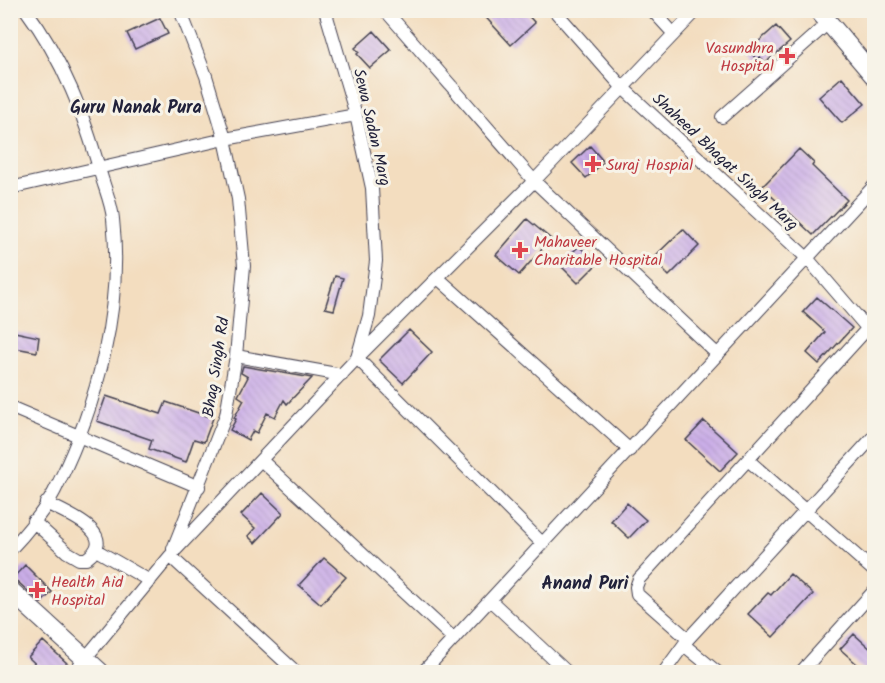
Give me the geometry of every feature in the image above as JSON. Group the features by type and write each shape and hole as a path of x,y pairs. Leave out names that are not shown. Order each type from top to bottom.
{"street":[{"path":"10,550 58,485 100,378 109,328 115,269 113,218 84,119 62,66 26,10"},
{"name":"Bhag Singh Rd","path":"170,556 226,415 236,356 244,266 238,199 225,140 206,76 180,10"},
{"name":"Sewa Sadan Marg","path":"325,10 356,115 372,188 376,261 369,316 357,358"},
{"path":"385,10 534,181 718,355"},
{"name":"Shaheed Bhagat Singh Marg","path":"554,10 623,88 807,258 871,332"},
{"path":"652,10 674,34"},
{"path":"80,666 170,556 357,358 534,181 697,10"},
{"path":"722,117 823,16 874,76"},
{"path":"10,188 225,140 356,115"},
{"path":"423,672 874,186"},
{"path":"438,278 630,450"},
{"path":"717,672 637,594 636,587 639,579 748,460 871,332"},
{"path":"236,356 342,375"},
{"path":"357,358 543,544"},
{"path":"10,407 199,487"},
{"path":"664,672 686,642 874,436"},
{"path":"261,460 454,639"},
{"path":"748,460 874,571"},
{"path":"33,521 74,557 86,559 96,550 99,543 98,537 92,530 46,503"},
{"path":"96,550 150,581"},
{"path":"170,556 296,672"},
{"path":"10,590 80,666 100,672"},
{"path":"801,672 874,591"},
{"path":"490,600 567,672"}],"building":[{"path":"479,10 523,10 535,23 511,45"},
{"path":"160,18 168,34 135,49 127,33"},
{"path":"776,26 790,42 765,63 760,57 757,60 749,50"},
{"path":"374,31 391,50 370,68 357,54 359,52 355,48"},
{"path":"842,77 865,104 842,123 819,97"},
{"path":"590,146 604,162 586,178 572,163"},
{"path":"799,149 814,163 812,166 847,200 813,235 762,187"},
{"path":"527,219 551,239 519,275 496,255"},
{"path":"683,229 699,246 669,276 652,259"},
{"path":"579,246 597,264 578,283 560,265"},
{"path":"335,276 343,278 334,310 325,308"},
{"path":"817,297 852,328 819,364 807,353 825,332 803,312"},
{"path":"409,330 432,352 403,383 379,360"},
{"path":"10,331 39,337 37,352 10,347"},
{"path":"243,366 312,378 287,404 284,400 275,417 267,413 257,433 253,431 248,440 230,430 244,400 238,396 248,377 241,373"},
{"path":"106,396 161,414 166,402 213,418 204,442 194,439 186,462 149,449 152,440 97,421"},
{"path":"704,421 738,452 720,471 686,440"},
{"path":"262,493 283,513 255,543 248,536 255,528 241,515"},
{"path":"627,503 646,520 629,538 611,521"},
{"path":"324,558 346,577 321,604 299,585"},
{"path":"25,565 52,592 41,603 12,579"},
{"path":"790,574 813,594 773,637 748,614 768,593 771,595"},
{"path":"854,634 874,652 874,661 865,671 840,649"},
{"path":"43,641 69,665 66,672 44,672 28,657"}],"place":[{"name":"Vasundhra Hospital","path":"787,56"},
{"name":"Suraj Hospial","path":"593,164"},
{"name":"Mahaveer Charitable Hospital","path":"520,250"},
{"name":"Health Aid Hospital","path":"37,590"}],"district":[{"name":"Guru Nanak Pura","path":"136,107"},
{"name":"Anand Puri","path":"585,583"}]}
